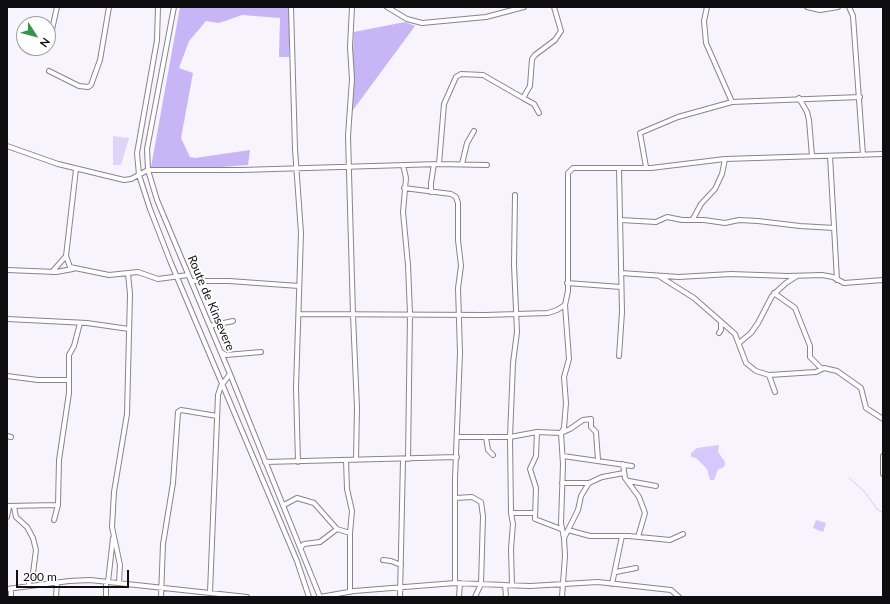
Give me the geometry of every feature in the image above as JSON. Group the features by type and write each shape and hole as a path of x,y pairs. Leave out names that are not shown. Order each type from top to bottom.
{"street":[{"path":"49,71 79,86 88,87 91,85 100,60 109,7"},
{"path":"158,7 157,40 137,153 139,175 150,209 221,386 297,561 309,597"},
{"name":"Route de Kinsevere","path":"174,7 155,97 147,149 148,170 157,200 230,374 264,462 284,505 320,597"},
{"path":"291,7 296,167 301,233 296,398 298,462"},
{"path":"352,7 350,47 352,79 348,136 357,408 356,460"},
{"path":"386,7 407,19 422,22 486,17 524,7"},
{"path":"523,98 530,86 532,59 555,40 561,30 554,7"},
{"path":"707,7 704,27 706,43 732,102"},
{"path":"807,7 820,10 838,7"},
{"path":"849,7 853,16 863,154"},
{"path":"431,192 431,182 436,164 444,104 450,88 456,78 461,74 483,75 534,104 539,113"},
{"path":"646,167 640,134 641,132 678,117 732,102 799,98 860,97"},
{"path":"799,98 807,112 809,120 812,156"},
{"path":"462,164 467,143 474,131"},
{"path":"7,146 76,169 124,180 131,179 148,170 241,170 296,167 436,164 487,165"},
{"path":"562,597 562,584 565,565 564,538 561,529 563,456 561,433 564,428 563,417 566,403 564,377 569,359 565,305 567,283 569,171 573,168 619,169 725,159 883,154"},
{"path":"830,156 837,280"},
{"path":"693,219 701,204 715,189 722,174 725,159"},
{"path":"400,597 410,314 408,265 403,212 406,174 403,165"},
{"path":"73,269 68,265 66,256 76,169"},
{"path":"619,169 621,220 619,356"},
{"path":"404,188 454,195 458,203 458,240 461,266 458,288 460,314 458,437 455,498 457,583 459,597"},
{"path":"512,586 511,549 513,524 511,513 510,437 513,362 516,344 515,195"},
{"path":"621,220 656,222 667,217 682,220 693,219 725,223 738,220 834,228"},
{"path":"52,272 66,256"},
{"path":"7,270 62,272 73,269 109,275 138,272 158,279 188,275"},
{"path":"621,273 679,277 731,274 798,276 822,275 844,283 883,280"},
{"path":"106,597 113,538 114,492 127,414 129,329 128,274"},
{"path":"659,276 694,298 735,334 747,364 758,372 769,375 816,372 821,368"},
{"path":"738,343 751,333 774,293 798,276"},
{"path":"190,281 229,281 299,286"},
{"path":"567,283 621,287"},
{"path":"774,293 795,308 810,346 810,357 821,368 840,372 861,388 866,408 883,419"},
{"path":"299,314 485,315 548,313 565,305"},
{"path":"7,319 80,323 129,329"},
{"path":"210,326 233,321"},
{"path":"719,333 721,330 721,322"},
{"path":"54,520 58,505 59,460 69,380 69,355 80,323"},
{"path":"221,352 226,354 261,352"},
{"path":"210,592 218,395 221,386 230,374"},
{"path":"769,375 775,392"},
{"path":"7,376 38,380 69,380"},
{"path":"161,597 160,588 163,544 173,483 178,412 181,410 217,416"},
{"path":"458,437 510,437 537,432 561,433 583,420 591,419 591,427 596,432 598,460"},
{"path":"537,432 536,456 530,469 536,488 535,513 537,521 561,529"},
{"path":"486,436 488,450 493,455"},
{"path":"563,456 632,466"},
{"path":"883,456 883,474"},
{"path":"264,462 457,457"},
{"path":"346,460 347,489 352,511 350,533 350,592"},
{"path":"623,464 625,478 639,497 645,513 638,537"},
{"path":"562,483 589,483 602,477 624,473"},
{"path":"628,481 656,486"},
{"path":"564,538 589,483"},
{"path":"455,498 472,497 481,502 483,516 481,584 475,597"},
{"path":"284,505 297,498 314,503 337,529 350,533"},
{"path":"10,506 58,505"},
{"path":"7,517 10,506"},
{"path":"10,506 16,517 27,527 34,538 36,550 33,573 28,586"},
{"path":"511,513 535,513"},
{"path":"301,548 304,544 320,542 337,529"},
{"path":"568,530 590,536 622,536 670,540 683,534"},
{"path":"612,584 616,572 622,536"},
{"path":"113,538 120,565 118,583"},
{"path":"382,560 390,560 401,564"},
{"path":"616,572 636,568"},
{"path":"11,597 9,589 76,580 210,592 216,595 247,597"},
{"path":"320,597 350,592 401,589 457,583 512,586 598,582 671,590 679,597"},
{"path":"56,597 57,583"},
{"path":"506,585 506,597"}],"shaded area":[{"path":"180,7 289,7 289,57 279,57 280,18 242,15 219,23 206,21 189,41 179,68 193,73 181,138 190,157 195,158 250,150 248,165 221,167 151,167"},
{"path":"405,22 415,26 350,114 354,32"},
{"path":"113,136 129,138 121,165 113,165"},
{"path":"719,445 718,452 725,462 725,465 723,468 718,469 714,480 710,480 707,469 696,458 691,457 691,453 697,448"},
{"path":"816,520 826,523 823,532 813,528"}],"waterway":[{"path":"849,478 864,491 877,509 883,513"}]}
